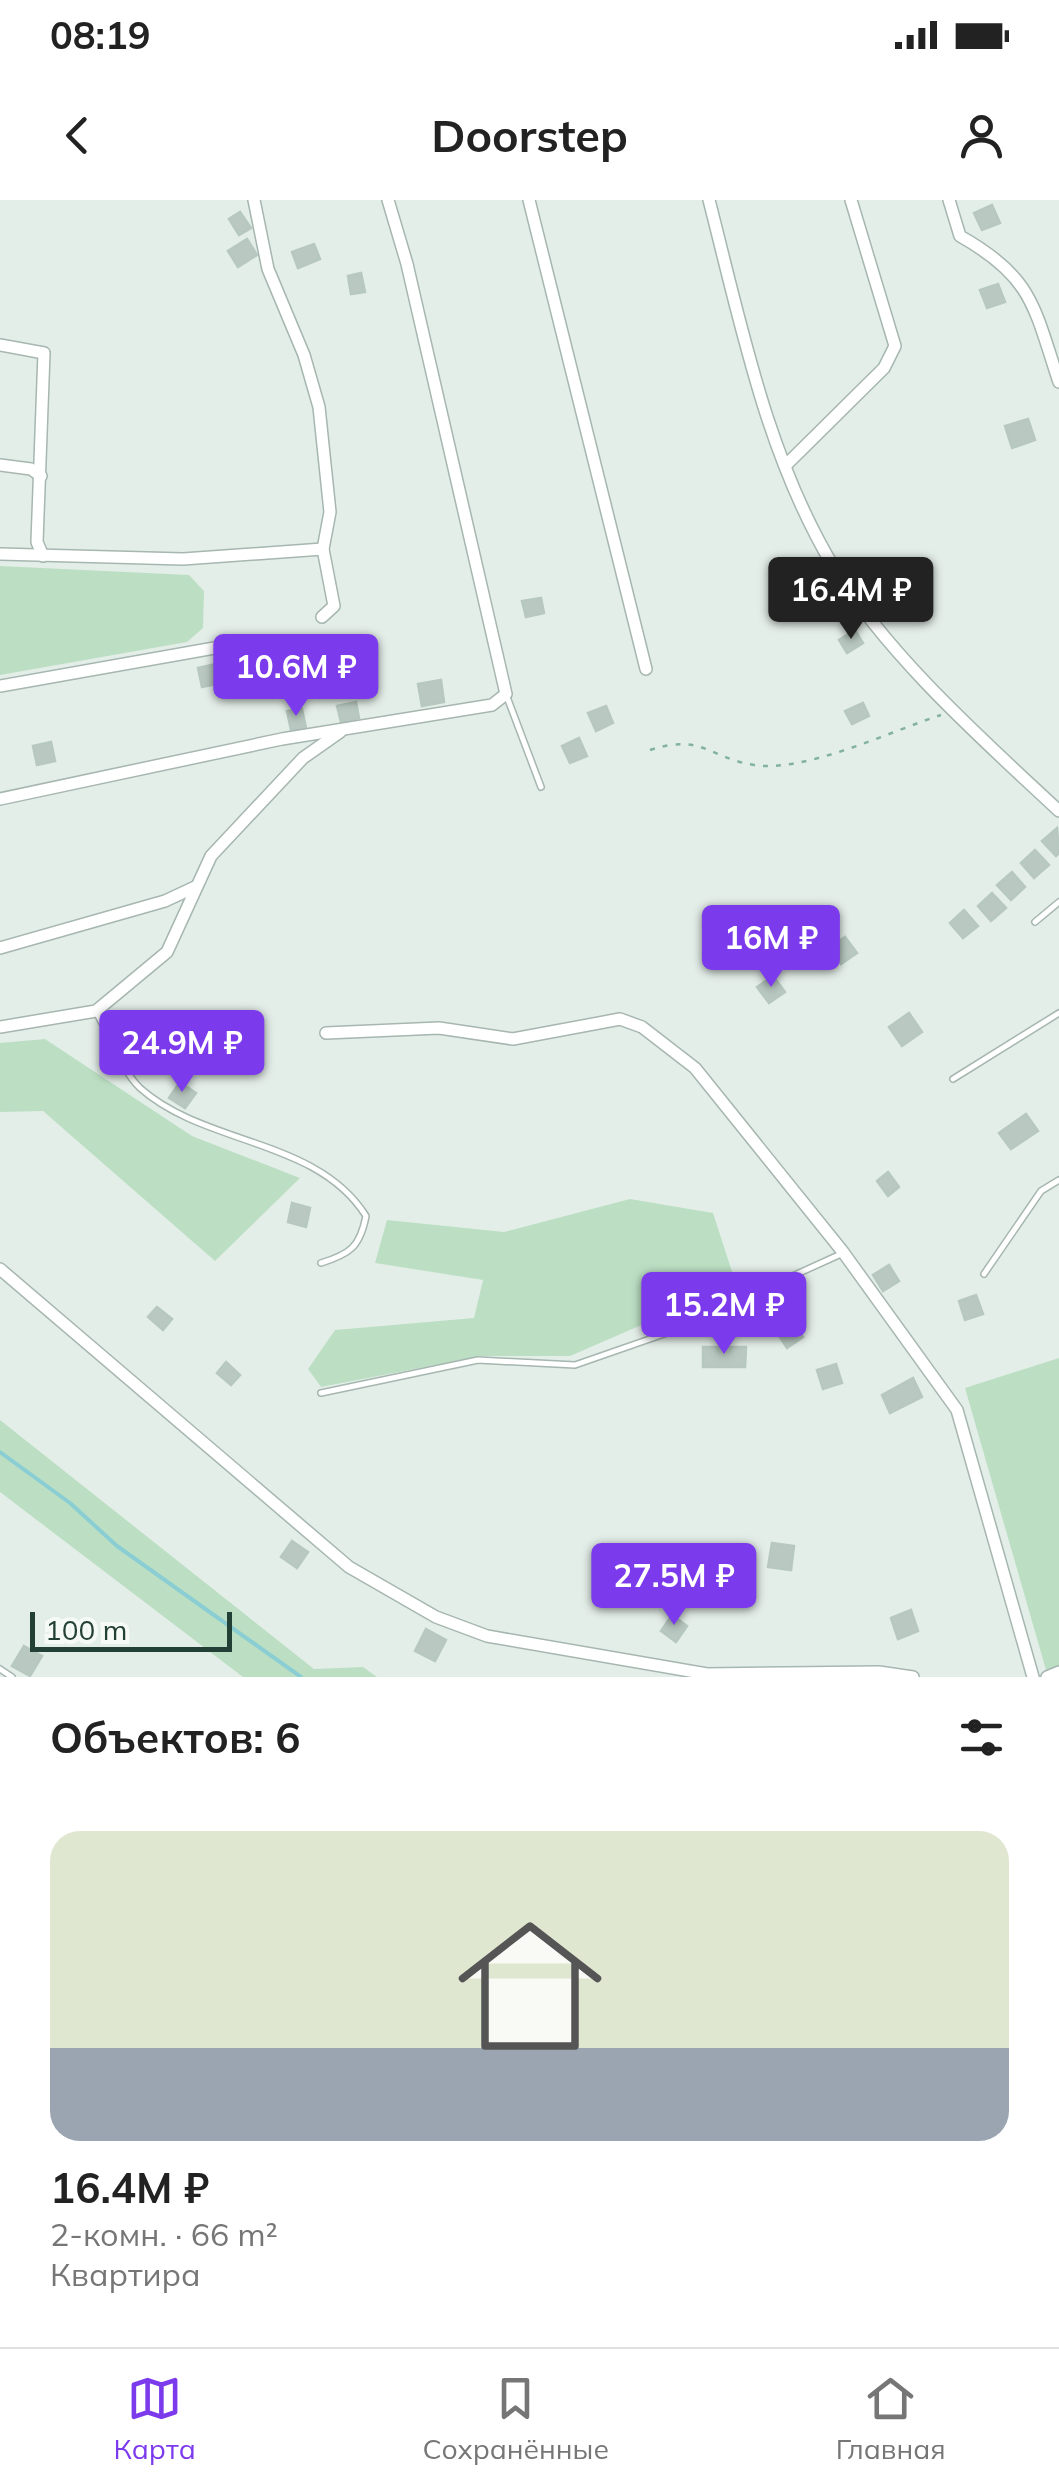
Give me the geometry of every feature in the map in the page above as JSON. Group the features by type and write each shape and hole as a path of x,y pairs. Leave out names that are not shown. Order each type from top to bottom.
{"street":[{"path":"254,200 268,270 304,355 319,407 330,512 323,550 334,606 322,617"},
{"path":"0,799 342,730 492,705 506,694 407,264 388,200"},
{"path":"529,200 646,669"},
{"path":"709,200 758,395 833,566 952,711 1059,812"},
{"path":"786,465 884,368 894,346 851,200"},
{"path":"948,200 960,236 997,257 1030,293 1059,382"},
{"path":"0,346 44,353 37,542 44,556"},
{"path":"0,466 31,468 41,476"},
{"path":"0,554 183,559 323,550"},
{"path":"0,686 220,646"},
{"path":"0,1028 96,1011 167,952 191,908 195,887 211,856 303,758 342,730"},
{"path":"0,948 165,901 195,887"},
{"path":"326,1033 439,1028 513,1039 620,1019 642,1027 696,1068 843,1252 957,1410 1033,1677"},
{"path":"0,1269 349,1567 421,1609 487,1636 699,1675 879,1672 913,1677"},
{"path":"1047,1677 1059,1672"}],"lane":[{"path":"506,694 541,786"},
{"path":"1035,922 1059,902"},
{"path":"96,1011 138,1086 194,1124 270,1146 352,1194 366,1216 362,1237 350,1254 321,1263"},
{"path":"953,1079 1059,1013"},
{"path":"984,1274 1041,1191 1059,1180"},
{"path":"321,1393 478,1360 575,1365 667,1333 823,1266 843,1252"},
{"path":"0,1670 12,1677"}],"path":[{"path":"650,750 679,741 754,766 808,760 952,711"}],"green space":[{"path":"0,566 189,575 204,591 203,628 187,642 0,675"},
{"path":"45,1039 192,1136 300,1178 215,1261 43,1111 0,1112 0,1043"},
{"path":"630,1199 713,1213 736,1284 570,1356 482,1356 321,1387 308,1369 335,1330 474,1318 483,1280 375,1263 387,1220 504,1232"},
{"path":"1059,1358 1059,1677 1048,1677 965,1388"},
{"path":"0,1420 314,1669 363,1667 377,1677 243,1677 0,1492"}],"building":[{"path":"992,205 1000,223 982,230 974,213"},
{"path":"240,212 251,228 239,235 229,219"},
{"path":"247,239 257,255 238,267 228,251"},
{"path":"314,244 320,259 298,268 292,252"},
{"path":"361,273 365,292 351,294 348,276"},
{"path":"998,284 1005,302 987,308 980,290"},
{"path":"1028,419 1035,440 1012,448 1005,426"},
{"path":"541,598 544,613 526,617 522,601"},
{"path":"855,630 863,643 847,653 839,640"},
{"path":"256,647 259,662 241,666 237,651"},
{"path":"216,664 221,683 202,687 198,668"},
{"path":"441,680 444,702 422,706 418,684"},
{"path":"356,702 359,718 341,722 337,706"},
{"path":"863,703 869,716 852,724 845,711"},
{"path":"606,706 613,723 596,731 588,713"},
{"path":"302,709 306,728 291,730 287,711"},
{"path":"579,738 587,756 570,763 562,746"},
{"path":"51,742 55,761 37,765 33,746"},
{"path":"1057,828 1059,853 1056,856 1042,841"},
{"path":"1035,850 1049,865 1034,878 1021,863"},
{"path":"1012,872 1025,887 1011,900 997,885"},
{"path":"992,893 1006,908 991,921 978,906"},
{"path":"964,910 978,926 963,938 950,923"},
{"path":"845,937 857,953 841,964 829,948"},
{"path":"773,976 785,992 769,1003 757,987"},
{"path":"909,1013 922,1032 902,1046 889,1027"},
{"path":"180,1082 196,1093 185,1108 169,1098"},
{"path":"1026,1114 1038,1131 1011,1149 999,1133"},
{"path":"888,1172 899,1187 888,1196 877,1181"},
{"path":"292,1203 310,1208 306,1227 288,1222"},
{"path":"889,1265 899,1281 883,1291 873,1275"},
{"path":"976,1295 983,1314 965,1320 959,1301"},
{"path":"781,1302 790,1319 773,1328 763,1311"},
{"path":"157,1307 172,1319 163,1330 148,1317"},
{"path":"793,1324 803,1337 787,1348 778,1334"},
{"path":"703,1347 746,1347 745,1367 703,1367"},
{"path":"226,1362 240,1375 231,1385 217,1373"},
{"path":"836,1364 842,1383 823,1389 817,1370"},
{"path":"913,1378 922,1397 890,1413 882,1395"},
{"path":"292,1541 308,1552 297,1568 281,1557"},
{"path":"772,1543 794,1546 791,1570 768,1567"},
{"path":"911,1610 918,1631 898,1639 891,1618"},
{"path":"672,1615 687,1626 676,1642 661,1631"},
{"path":"426,1629 446,1640 435,1661 415,1651"},
{"path":"24,1646 42,1656 30,1676 12,1666"}],"waterway":[{"path":"0,1452 70,1503 117,1546 301,1677"}]}
